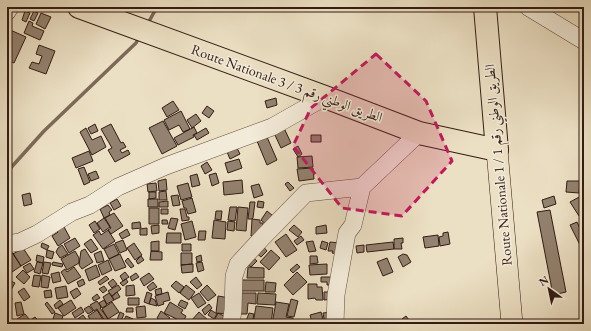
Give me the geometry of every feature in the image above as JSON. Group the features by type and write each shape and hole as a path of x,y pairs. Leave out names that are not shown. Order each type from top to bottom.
{"highway":[{"name":"Route Nationale 3 / الطريق الوطني رقم 3","path":"79,7 325,96 420,133 497,150"},
{"name":"Route Nationale 1 / الطريق الوطني رقم 1","path":"485,7 497,150"}],"main road":[{"name":"Route Nationale 1 / الطريق الوطني رقم 1","path":"497,150 512,324"}],"street":[{"path":"7,12 10,7"},
{"path":"528,7 584,41"},
{"path":"7,244 20,242 72,212 90,205 118,187 173,164 272,127 325,96"},
{"path":"335,324 336,295 347,233 353,225 362,187 420,133"},
{"path":"232,324 235,271 238,264 263,237 306,194 362,187"}],"highlighted area":[{"path":"376,54 426,101 452,161 402,216 342,208 293,146 311,108"}],"building":[{"path":"25,11 30,13 26,22 22,20"},
{"path":"34,11 38,13 34,21 30,19"},
{"path":"41,13 51,17 45,29 36,24"},
{"path":"29,21 33,23 32,26 44,31 40,40 24,33"},
{"path":"8,29 26,37 14,63 7,60"},
{"path":"39,45 55,51 46,74 29,68 32,62 39,64 42,56 36,54"},
{"path":"276,98 277,105 267,108 265,101"},
{"path":"173,101 179,110 167,117 162,108"},
{"path":"207,106 214,111 209,118 202,113"},
{"path":"181,111 190,129 183,132 179,125 169,130 164,120"},
{"path":"196,114 201,121 192,128 187,120"},
{"path":"163,121 177,146 162,154 149,128"},
{"path":"95,124 98,131 91,134 88,128"},
{"path":"111,124 121,143 123,142 126,147 120,150 122,153 128,150 130,154 115,162 108,150 112,148 101,129"},
{"path":"194,127 197,133 193,135 194,137 178,145 174,138"},
{"path":"86,128 92,140 101,136 106,147 92,155 80,132"},
{"path":"206,128 209,133 197,140 194,135"},
{"path":"284,128 291,143 281,148 274,133"},
{"path":"311,135 321,135 321,142 311,142"},
{"path":"267,137 277,160 267,165 257,141"},
{"path":"298,146 302,154 298,157 293,149"},
{"path":"237,148 240,154 230,159 227,152"},
{"path":"89,151 93,161 76,168 72,158"},
{"path":"312,156 313,167 298,168 297,157"},
{"path":"239,159 242,168 228,173 225,163"},
{"path":"207,162 212,170 205,174 201,166"},
{"path":"84,167 90,182 84,185 78,169"},
{"path":"313,168 314,179 299,181 297,169"},
{"path":"96,171 99,178 91,181 88,174"},
{"path":"216,173 219,183 212,186 209,175"},
{"path":"197,174 200,185 192,187 190,176"},
{"path":"166,179 167,190 159,191 158,181"},
{"path":"242,180 243,193 224,195 223,182"},
{"path":"567,181 580,181 579,193 566,192"},
{"path":"288,182 294,188 290,191 285,184"},
{"path":"156,183 157,191 148,192 147,184"},
{"path":"188,183 192,197 181,200 177,186"},
{"path":"259,184 263,195 254,198 251,186"},
{"path":"166,191 167,200 159,200 159,192"},
{"path":"149,192 156,192 156,198 149,199"},
{"path":"30,193 32,204 24,206 22,195"},
{"path":"178,195 180,205 173,206 171,196"},
{"path":"554,196 556,204 544,208 542,200"},
{"path":"581,196 584,202 584,213 579,216 570,202"},
{"path":"192,198 196,212 188,214 182,201"},
{"path":"117,199 121,206 114,210 110,203"},
{"path":"148,199 158,199 158,207 148,207"},
{"path":"168,201 168,207 159,207 159,202"},
{"path":"258,201 264,202 263,208 257,207"},
{"path":"250,202 255,202 253,218 248,219"},
{"path":"108,205 112,210 109,212 110,215 104,218 100,209"},
{"path":"230,207 237,207 235,221 228,220"},
{"path":"238,207 248,208 246,231 236,230"},
{"path":"149,208 159,208 159,224 149,224"},
{"path":"161,209 168,209 168,214 161,214"},
{"path":"180,209 185,209 189,220 182,221"},
{"path":"550,210 566,292 553,295 537,212"},
{"path":"216,211 222,211 221,220 215,219"},
{"path":"267,211 278,220 270,228 261,220"},
{"path":"114,213 123,226 111,234 108,230 111,228 105,218"},
{"path":"104,218 110,227 103,232 97,223"},
{"path":"171,218 178,219 175,230 168,228"},
{"path":"252,219 260,220 260,223 263,223 262,237 251,236"},
{"path":"162,220 167,220 168,224 162,224"},
{"path":"214,220 226,222 225,239 212,238"},
{"path":"95,221 100,229 94,233 89,225"},
{"path":"192,221 196,237 185,240 181,224"},
{"path":"228,221 235,222 234,231 227,230"},
{"path":"140,222 141,228 132,229 132,223"},
{"path":"577,222 584,237 584,243 580,245 570,225"},
{"path":"63,225 70,238 58,246 52,236 58,232 56,229"},
{"path":"159,225 159,233 152,234 151,226"},
{"path":"294,225 302,232 298,237 289,230"},
{"path":"326,225 327,233 316,234 316,227"},
{"path":"147,228 147,235 140,235 140,229"},
{"path":"127,229 130,235 122,239 119,234"},
{"path":"108,230 115,241 103,249 93,235 99,231 101,235"},
{"path":"199,231 206,231 205,240 198,240"},
{"path":"448,232 450,244 440,246 439,237 443,236 443,233"},
{"path":"167,233 181,233 181,243 166,243"},
{"path":"286,234 297,250 286,257 275,242"},
{"path":"438,235 439,246 425,248 423,237"},
{"path":"301,236 304,240 297,245 294,241"},
{"path":"75,238 80,246 69,253 64,244"},
{"path":"403,238 403,243 401,243 402,249 394,249 394,239"},
{"path":"91,239 98,249 91,253 84,244"},
{"path":"123,240 127,250 120,253 115,243"},
{"path":"159,241 159,251 151,251 151,242"},
{"path":"313,241 316,251 309,252 306,242"},
{"path":"322,241 328,243 326,250 320,248"},
{"path":"330,242 340,243 338,254 332,253 333,251 328,251"},
{"path":"393,242 394,249 367,252 366,245"},
{"path":"42,243 49,246 47,250 41,247"},
{"path":"134,243 142,255 135,260 127,248"},
{"path":"114,244 119,254 109,259 104,249"},
{"path":"182,244 191,244 191,251 182,251"},
{"path":"261,244 267,251 261,257 254,251"},
{"path":"62,245 68,254 60,258 56,252"},
{"path":"364,245 364,252 357,253 356,246"},
{"path":"23,248 31,260 21,266 13,254"},
{"path":"85,249 93,262 82,269 79,265 81,251"},
{"path":"47,250 54,252 52,259 46,257"},
{"path":"271,250 280,258 269,270 260,262"},
{"path":"75,251 79,258 79,263 67,270 61,259"},
{"path":"101,251 104,261 97,263 94,254"},
{"path":"151,251 162,252 162,260 150,260"},
{"path":"13,253 21,266 12,272 7,264 7,257"},
{"path":"181,253 192,253 192,264 181,265"},
{"path":"120,254 126,267 115,271 109,259"},
{"path":"403,254 407,255 411,262 403,267 398,257"},
{"path":"37,255 44,257 43,263 36,261"},
{"path":"201,255 202,261 197,262 196,257"},
{"path":"141,256 144,260 138,264 136,261"},
{"path":"251,256 257,261 251,267 245,262"},
{"path":"310,256 317,256 318,263 310,264"},
{"path":"128,258 134,266 131,268 125,261"},
{"path":"387,258 393,272 383,276 377,262"},
{"path":"108,260 112,270 102,275 98,265"},
{"path":"37,262 43,263 40,274 34,272"},
{"path":"44,262 51,263 48,274 42,273"},
{"path":"53,262 63,264 62,267 52,265"},
{"path":"202,262 204,270 198,272 196,263"},
{"path":"30,263 34,269 27,273 23,267"},
{"path":"193,264 193,272 182,273 181,265"},
{"path":"297,264 300,267 293,273 290,270"},
{"path":"327,264 327,274 310,275 309,265"},
{"path":"96,265 100,276 89,281 85,270"},
{"path":"74,267 81,277 68,284 61,272 65,269 67,272"},
{"path":"248,267 264,268 264,278 247,278"},
{"path":"23,270 30,277 24,284 16,277"},
{"path":"59,272 61,281 53,283 51,274"},
{"path":"125,272 129,277 123,281 120,276"},
{"path":"297,272 307,282 293,295 284,285"},
{"path":"136,273 139,277 132,281 130,277"},
{"path":"149,273 154,279 144,286 140,279"},
{"path":"34,275 41,276 39,287 32,286"},
{"path":"42,275 50,277 48,288 41,287"},
{"path":"106,276 109,279 100,285 98,282"},
{"path":"196,277 202,285 197,289 190,282"},
{"path":"321,277 335,277 335,285 327,285 327,282 321,282"},
{"path":"7,279 15,283 11,290 7,288"},
{"path":"83,279 85,284 79,287 77,282"},
{"path":"113,279 117,284 112,288 108,283"},
{"path":"126,279 128,282 123,286 120,283"},
{"path":"240,280 264,280 264,291 240,291"},
{"path":"176,281 184,287 179,293 171,286"},
{"path":"153,282 157,287 150,291 147,287"},
{"path":"266,282 276,283 275,292 265,292"},
{"path":"308,284 317,284 317,287 322,287 323,300 316,300 315,298 308,299"},
{"path":"118,285 121,289 112,296 108,291"},
{"path":"134,285 135,295 126,296 126,286"},
{"path":"186,285 195,292 189,300 180,293"},
{"path":"207,285 216,295 208,301 200,292"},
{"path":"66,286 68,297 57,299 55,288"},
{"path":"104,286 107,290 103,293 99,289"},
{"path":"24,288 30,297 24,301 18,292"},
{"path":"77,288 81,294 74,299 70,292"},
{"path":"161,288 162,294 156,295 155,290"},
{"path":"51,290 52,297 45,298 44,291"},
{"path":"117,292 120,297 114,300 112,296"},
{"path":"147,292 152,294 149,304 144,302"},
{"path":"168,292 170,300 163,302 164,304 158,306 155,296"},
{"path":"324,292 334,292 334,299 324,300"},
{"path":"109,293 114,300 107,304 103,297"},
{"path":"199,293 206,303 198,308 191,298"},
{"path":"238,293 256,293 256,304 248,303 247,314 236,314"},
{"path":"258,293 276,294 275,305 257,304"},
{"path":"97,294 100,298 94,301 92,298"},
{"path":"218,296 230,298 227,314 216,313"},
{"path":"7,297 12,298 10,309 7,309"},
{"path":"128,298 139,298 139,305 128,305"},
{"path":"151,298 155,300 157,306 149,304"},
{"path":"291,299 298,301 294,317 287,316"},
{"path":"60,300 63,304 56,309 54,305"},
{"path":"71,300 76,308 64,316 58,308"},
{"path":"104,300 107,305 102,308 99,303"},
{"path":"181,300 188,303 185,309 178,305"},
{"path":"97,301 108,319 105,321 97,309 94,311 90,305"},
{"path":"21,302 24,314 17,316 15,303"},
{"path":"47,302 55,312 52,314 45,304"},
{"path":"112,302 119,312 108,319 102,309"},
{"path":"170,302 183,310 181,313 186,316 183,322 164,313"},
{"path":"276,302 289,304 286,317 293,318 292,324 272,324"},
{"path":"209,304 212,308 205,315 202,310"},
{"path":"89,306 93,311 88,314 84,309"},
{"path":"145,306 146,317 137,318 136,307"},
{"path":"256,306 273,308 271,324 253,324"},
{"path":"81,307 84,312 75,318 72,313"},
{"path":"127,308 133,308 133,312 126,312"},
{"path":"97,310 105,323 104,324 93,324 88,316"},
{"path":"211,310 217,314 214,319 208,315"},
{"path":"161,311 170,318 165,324 157,318"},
{"path":"120,312 124,314 121,321 117,320"},
{"path":"199,312 209,321 206,324 194,324 191,321"},
{"path":"321,312 323,319 312,322 310,315"},
{"path":"331,312 333,324 325,324 323,313"},
{"path":"55,313 63,316 61,322 53,319"},
{"path":"218,313 224,316 221,324 214,321"},
{"path":"249,313 254,314 252,324 245,324"},
{"path":"25,314 29,319 21,324 17,319"},
{"path":"83,315 89,323 71,324"},
{"path":"126,316 133,319 131,324 122,324"},
{"path":"406,316 412,324 406,324 402,319"},
{"path":"35,317 38,320 32,324 29,321"}],"waterway":[{"path":"147,25 157,7"},
{"path":"7,172 44,131 136,43 139,37"}]}
